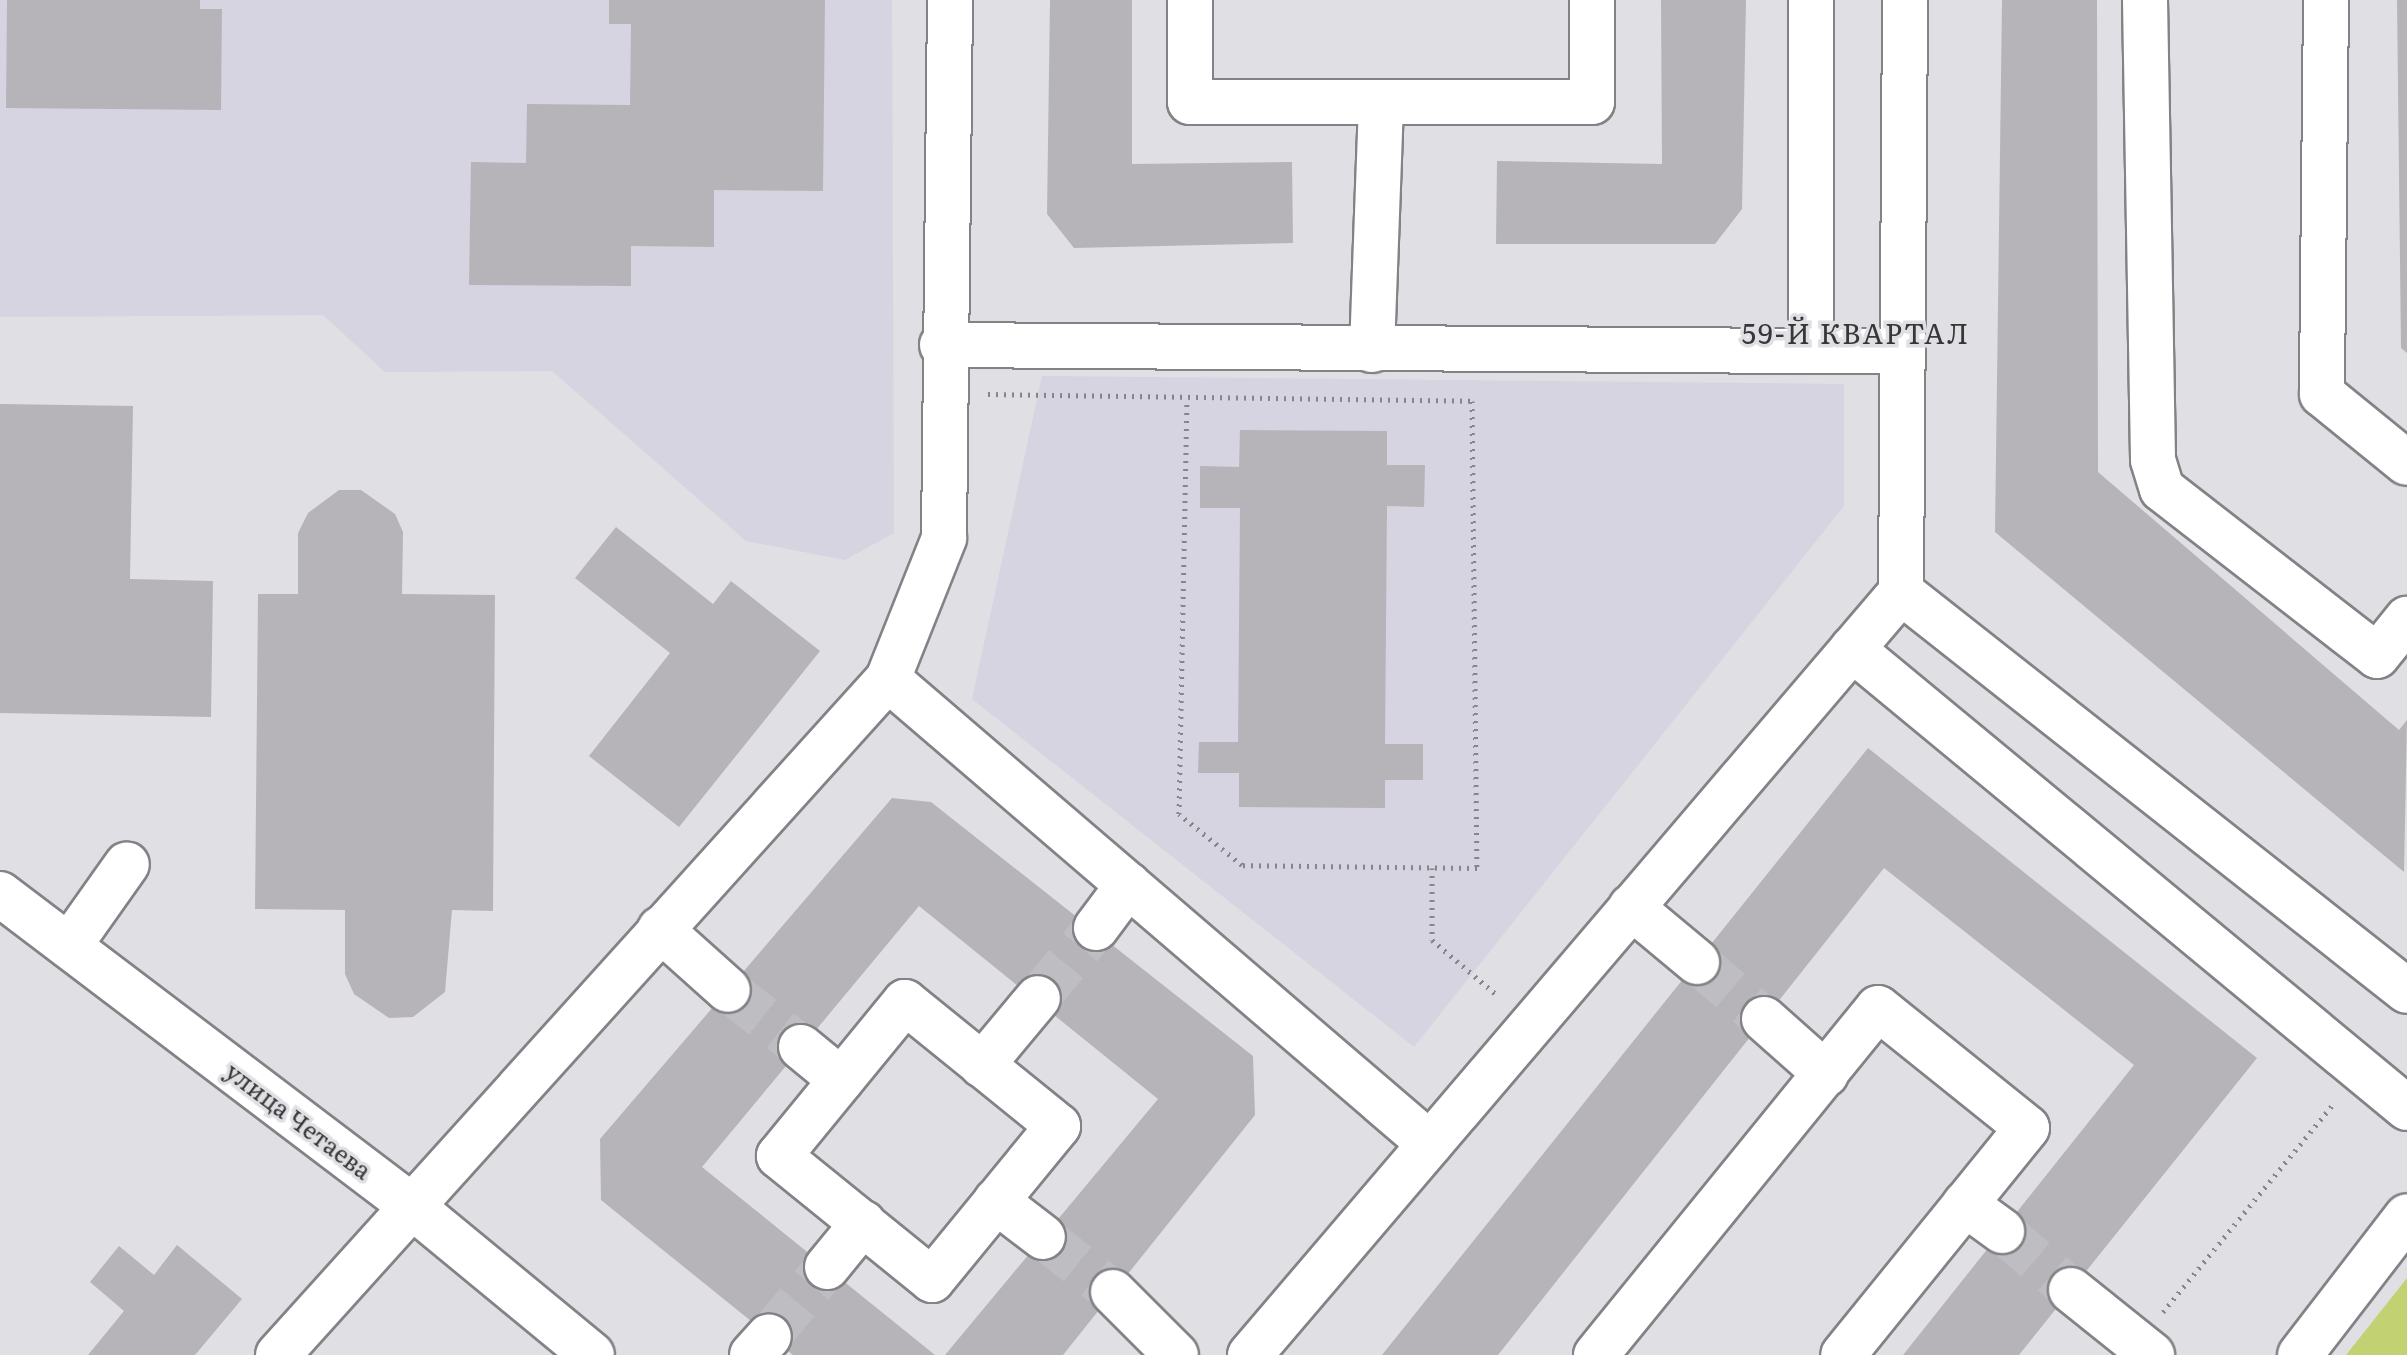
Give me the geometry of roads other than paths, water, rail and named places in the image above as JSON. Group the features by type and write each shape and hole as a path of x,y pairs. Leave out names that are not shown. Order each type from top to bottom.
{"street":[{"path":"278,1355 409,1204 888,679 944,538 942,345 950,0"},
{"path":"1190,0 1190,102 1592,102 1592,0"},
{"path":"1811,0 1811,351"},
{"path":"1250,1355 1901,592 1905,0"},
{"path":"2145,0 2153,460 2162,489 2377,656 2407,619"},
{"path":"2326,0 2322,394 2407,463"},
{"path":"1372,350 1381,102"},
{"path":"942,345 1901,351"},
{"path":"1901,592 2407,991"},
{"path":"1852,649 2407,1108"},
{"path":"888,679 1430,1144"},
{"path":"69,946 127,864"},
{"path":"1096,928 1128,885"},
{"name":"улица Четаева","path":"0,894 409,1204 592,1355"},
{"path":"1631,907 1697,962"},
{"path":"660,929 728,990"},
{"path":"982,1065 1038,998"},
{"path":"905,1002 982,1065 1058,1126 932,1280 779,1156 905,1002"},
{"path":"1596,1355 1878,1008 2027,1128 1843,1355"},
{"path":"1764,1019 1826,1074"},
{"path":"801,1047 841,1080"},
{"path":"996,1201 1043,1237"},
{"path":"1965,1204 2002,1231"},
{"path":"2300,1355 2407,1216"},
{"path":"827,1267 863,1223"},
{"path":"2071,1290 2145,1349"},
{"path":"1113,1292 1176,1355"}],"tunnel":[{"path":"1038,998 1096,928"},
{"path":"1697,962 1764,1019"},
{"path":"728,990 801,1047"},
{"path":"2002,1231 2071,1290"},
{"path":"1043,1237 1113,1292"},
{"path":"769,1336 827,1267"}],"district":[{"name":"59-Й КВАРТАЛ","path":"1856,332"}]}
